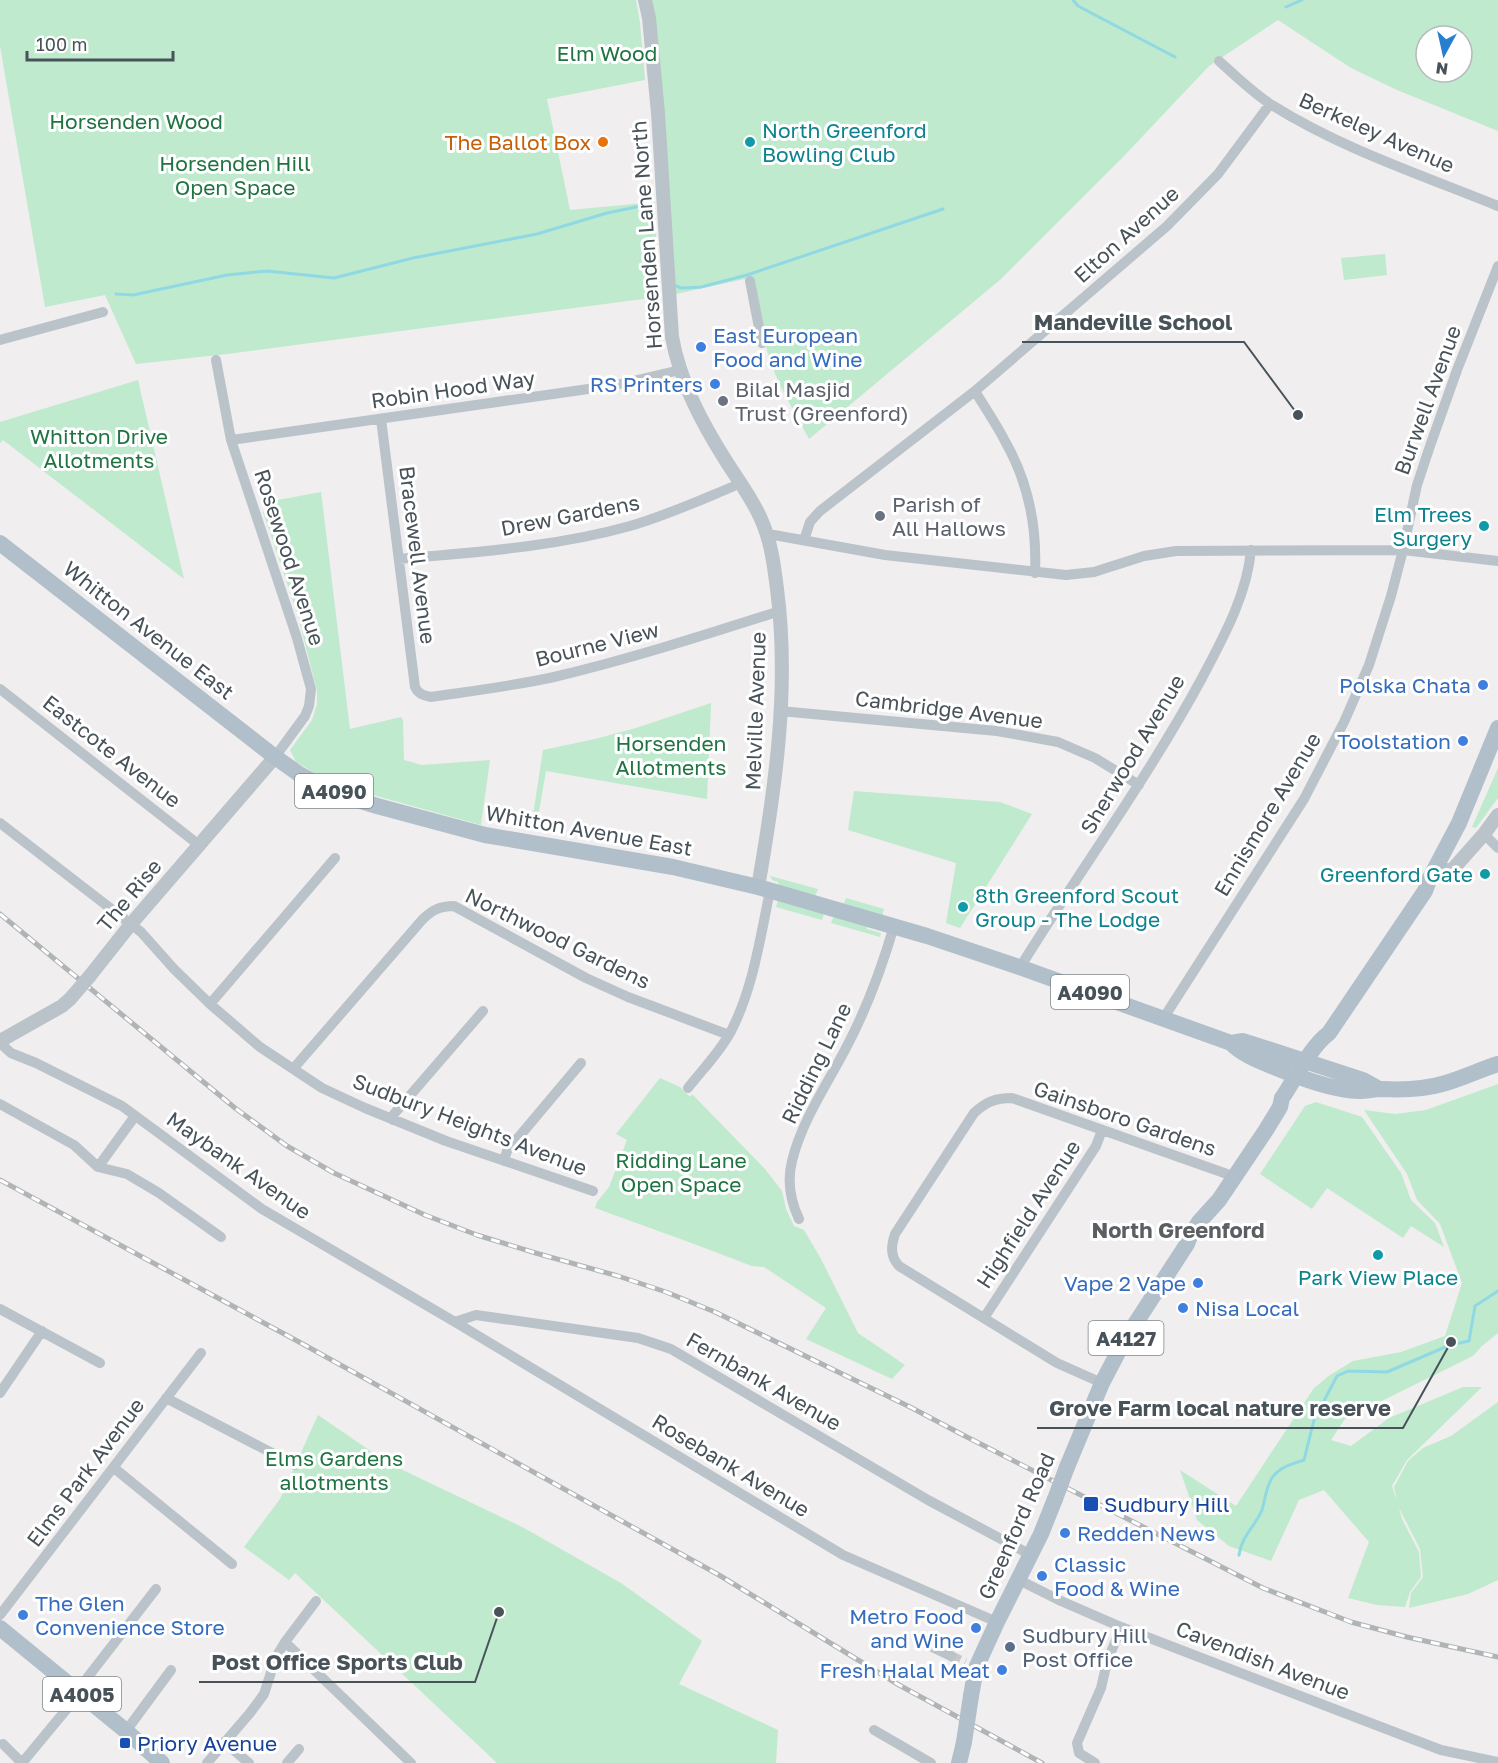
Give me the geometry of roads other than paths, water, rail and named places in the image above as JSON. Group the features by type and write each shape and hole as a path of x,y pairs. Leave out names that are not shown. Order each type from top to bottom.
{"main road":[{"name":"Whitton Avenue East","path":"0,543 299,774 348,797 485,835 673,867 764,889 894,926 1022,968 1231,1043 1242,1041 1305,1070"},
{"name":"Greenford Road","path":"959,1763 971,1696 971,1666 997,1622 1031,1555 1102,1383 1124,1341 1199,1222 1219,1200 1280,1107 1288,1102 1321,1039 1329,1033 1425,891 1445,867 1459,824 1498,728"},
{"name":"A4090","path":"1305,1070 1363,1080 1379,1089 1395,1090 1420,1089 1443,1084 1498,1064"},
{"name":"A4005","path":"0,1628 162,1763"}],"street":[{"name":"Horsenden Lane North","path":"645,0 649,18 658,113 672,337 680,370 700,416 761,517 768,536"},
{"name":"Berkeley Avenue","path":"1219,61 1270,104 1319,132 1498,206"},
{"name":"Elton Avenue","path":"804,540 810,522 820,511 975,391 1167,226 1218,174 1270,104"},
{"name":"Burwell Avenue","path":"1403,550 1417,485 1430,446 1498,266"},
{"path":"750,281 762,343"},
{"path":"0,340 103,312"},
{"name":"Rosewood Avenue","path":"216,360 231,440 312,689 305,716 275,756"},
{"name":"Robin Hood Way","path":"231,440 616,385 680,370"},
{"path":"975,391 1007,443 1020,472 1032,519 1036,558 1035,573"},
{"name":"Bracewell Avenue","path":"381,419 415,687 420,694"},
{"name":"Drew Gardens","path":"399,559 503,549 582,537 655,518 741,482"},
{"path":"768,536 774,535 885,555 1035,573 1077,575 1155,553 1176,551 1403,550 1498,561"},
{"name":"Melville Avenue","path":"764,889 775,779 782,663 780,611 768,536"},
{"name":"Sherwood Avenue","path":"1022,968 1024,961 1139,785 1186,707 1224,636 1240,597 1251,550"},
{"name":"Ennismore Avenue","path":"1163,1019 1304,800 1344,722 1369,665 1403,550"},
{"name":"Bourne View","path":"420,694 431,697 553,677 669,646 780,611"},
{"name":"Eastcote Avenue","path":"0,689 199,845"},
{"name":"Cambridge Avenue","path":"780,711 997,730 1047,740 1077,749 1139,785"},
{"name":"The Rise","path":"0,1042 63,1006 70,999 275,756"},
{"path":"1445,867 1484,834 1498,815"},
{"name":"Sudbury Heights Avenue","path":"0,823 141,932 210,1004 260,1047 322,1088 393,1120 593,1191"},
{"path":"1484,834 1498,848"},
{"path":"210,1004 335,858"},
{"path":"688,1088 729,1035 742,1009 751,978 764,889"},
{"name":"Northwood Gardens","path":"293,1069 422,920 432,910 443,906 454,906 586,978 628,997 729,1035"},
{"name":"Ridding Lane","path":"799,1220 790,1192 792,1162 810,1116 862,1015 894,926"},
{"path":"393,1120 394,1114 483,1011"},
{"name":"Maybank Avenue","path":"0,1042 11,1053 122,1106 262,1209 455,1322"},
{"path":"504,1161 507,1151 580,1063"},
{"name":"Gainsboro Gardens","path":"984,1318 899,1266 892,1255 892,1241 895,1234 974,1113 982,1105 993,1099 1012,1098 1233,1178"},
{"path":"0,1104 74,1145 98,1167 127,1174 159,1193 220,1237"},
{"path":"98,1167 135,1116"},
{"name":"Highfield Avenue","path":"984,1318 1096,1146 1102,1130"},
{"path":"0,1309 100,1363"},
{"name":"Fernbank Avenue","path":"455,1322 476,1315 654,1342 671,1349 928,1500 1031,1555"},
{"path":"984,1318 1057,1363 1102,1383"},
{"name":"Rosebank Avenue","path":"455,1322 843,1555 997,1622"},
{"path":"0,1393 42,1331"},
{"name":"Elms Park Avenue","path":"0,1615 201,1353"},
{"path":"166,1398 296,1465"},
{"path":"114,1468 232,1564"},
{"name":"Cavendish Avenue","path":"1019,1580 1121,1627 1441,1750 1498,1762"},
{"path":"3,1744 22,1763 79,1692 156,1589"},
{"path":"207,1763 264,1694 276,1657 316,1601"},
{"path":"1095,1763 1079,1753 1077,1743 1101,1688 1107,1662 1121,1627"},
{"path":"285,1642 411,1763"},
{"path":"926,1644 951,1656"},
{"path":"126,1731 171,1670"},
{"path":"874,1730 931,1763"},
{"path":"224,1742 249,1763"},
{"path":"287,1763 299,1749"}],"waterway":[{"path":"1073,0 1078,6 1175,57"},
{"path":"1286,7 1302,0"},
{"path":"116,294 133,295 227,275 267,271 334,278 413,258 537,234 607,213 646,205"},
{"path":"674,285 681,288 701,287 747,275 943,209"},
{"path":"1239,1555 1245,1537 1262,1510 1272,1478 1282,1469 1304,1460 1314,1420 1337,1376 1348,1371 1387,1372 1450,1345 1469,1341 1475,1306 1498,1291"}],"tunnel":[{"path":"951,1656 965,1663"}],"railway":[{"path":"0,914 235,1108 287,1146 334,1173 425,1215 477,1235 618,1276 715,1312 912,1408 1263,1588 1351,1622 1498,1657"},
{"path":"0,1180 301,1343 719,1575 899,1685 1042,1763"}],"place":[{"name":"The Ballot Box","path":"603,142"},
{"name":"North Greenford Bowling Club","path":"750,142"},
{"name":"East European Food and Wine","path":"701,347"},
{"name":"RS Printers","path":"715,384"},
{"name":"Bilal Masjid Trust (Greenford)","path":"723,401"},
{"name":"Mandeville School","path":"1298,415"},
{"name":"Parish of All Hallows","path":"880,516"},
{"name":"Elm Trees Surgery","path":"1484,526"},
{"name":"Polska Chata","path":"1483,685"},
{"name":"Toolstation","path":"1463,741"},
{"name":"Greenford Gate","path":"1485,874"},
{"name":"8th Greenford Scout Group - The Lodge","path":"963,907"},
{"name":"Park View Place","path":"1378,1255"},
{"name":"Vape 2 Vape","path":"1198,1283"},
{"name":"Nisa Local","path":"1183,1308"},
{"name":"Grove Farm local nature reserve","path":"1451,1342"},
{"name":"Sudbury Hill","path":"1091,1504"},
{"name":"Redden News","path":"1065,1533"},
{"name":"Classic Food & Wine","path":"1042,1576"},
{"name":"Post Office Sports Club","path":"499,1612"},
{"name":"The Glen Convenience Store","path":"23,1615"},
{"name":"Metro Food and Wine","path":"976,1628"},
{"name":"Sudbury Hill Post Office","path":"1010,1647"},
{"name":"Fresh Halal Meat","path":"1002,1670"},
{"name":"Priory Avenue","path":"125,1743"}],"district":[{"name":"North Greenford","path":"1178,1229"}],"park label":[{"name":"Elm Wood","path":"607,53"},
{"name":"Horsenden Wood","path":"136,121"},
{"name":"Horsenden Hill Open Space","path":"235,175"},
{"name":"Whitton Drive Allotments","path":"99,448"},
{"name":"Horsenden Allotments","path":"671,755"},
{"name":"Ridding Lane Open Space","path":"681,1172"},
{"name":"Elms Gardens allotments","path":"334,1470"}]}
